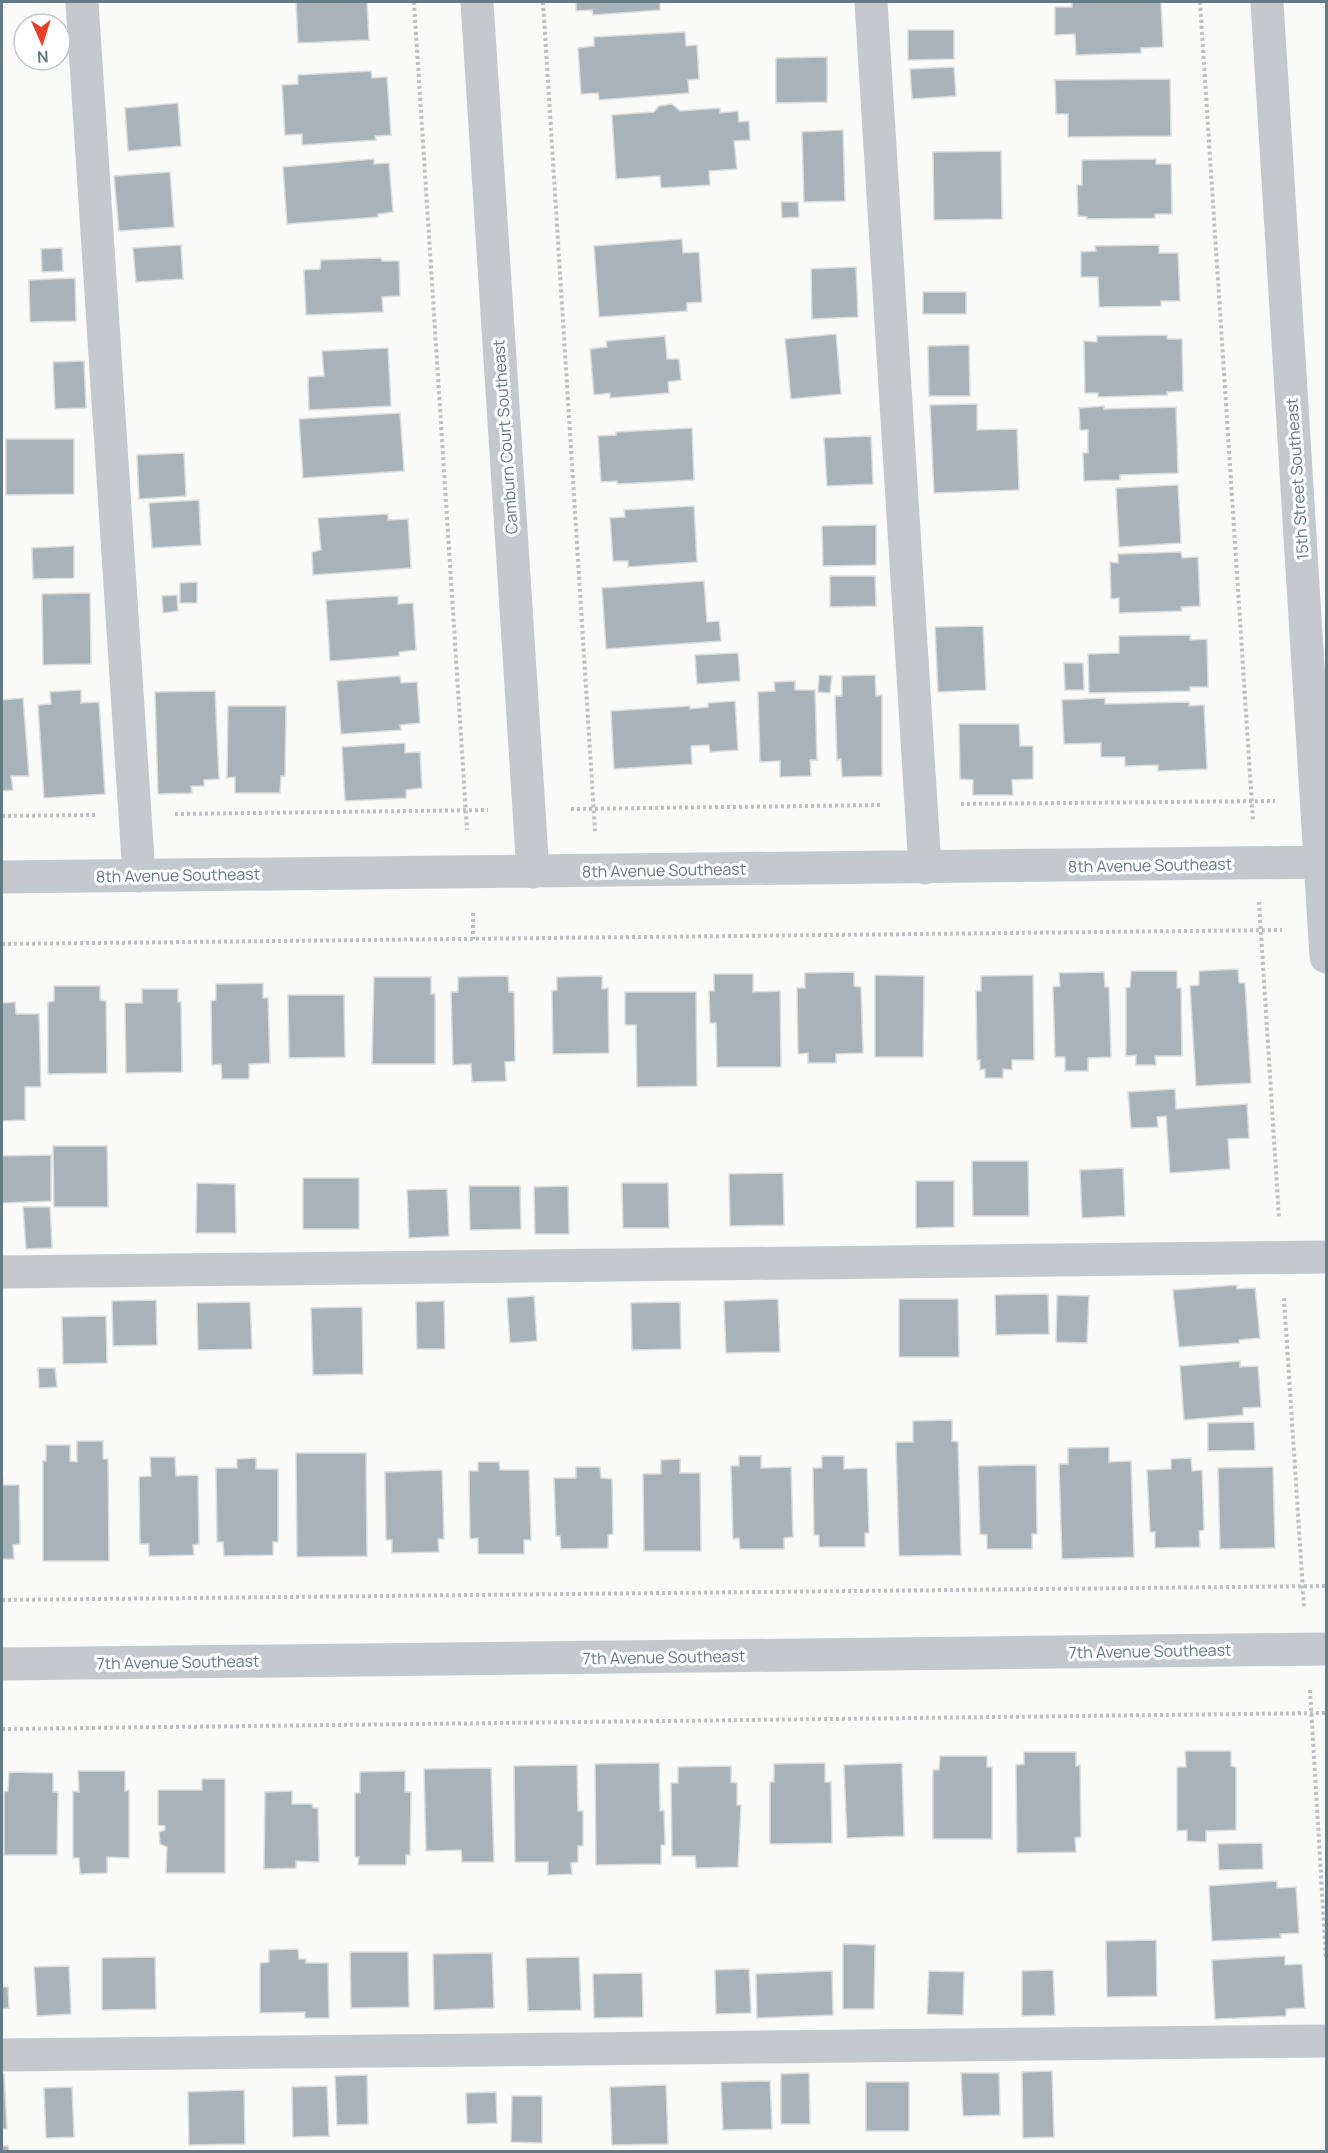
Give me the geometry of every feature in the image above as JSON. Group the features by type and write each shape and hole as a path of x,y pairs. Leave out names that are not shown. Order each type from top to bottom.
{"street":[{"path":"82,2 139,876"},
{"name":"Camburn Court Southeast","path":"477,2 534,872"},
{"path":"871,2 925,868"},
{"name":"15th Street Southeast","path":"1268,2 1324,862 1326,957"},
{"name":"8th Avenue Southeast","path":"2,877 1324,862"},
{"path":"2,1272 1326,1257"},
{"name":"7th Avenue Southeast","path":"2,1664 1326,1649"},
{"path":"2,2055 1326,2041"}],"path":[{"path":"414,2 467,842"},
{"path":"543,2 596,840"},
{"path":"1200,2 1254,831"},
{"path":"2,816 498,810"},
{"path":"473,908 473,939"},
{"path":"2,944 1292,929"},
{"path":"2,1600 1326,1586"},
{"path":"1310,1684 1326,1959"},
{"path":"2,1729 1326,1713"}],"building":[{"path":"296,2 367,2 369,40 298,43"},
{"path":"576,2 660,2 660,10 593,15 592,10 576,11"},
{"path":"1072,2 1161,2 1163,47 1141,48 1141,53 1076,55 1075,34 1055,35 1055,7 1072,7"},
{"path":"908,30 954,30 954,59 908,60"},
{"path":"685,32 686,46 697,45 699,79 688,80 689,93 599,100 598,93 581,94 578,48 594,46 594,37"},
{"path":"827,57 827,102 776,103 776,58"},
{"path":"954,67 956,96 912,99 910,69"},
{"path":"371,71 372,78 387,77 391,135 375,136 376,140 302,145 302,134 285,135 282,85 298,84 298,75"},
{"path":"1170,79 1171,136 1068,137 1068,114 1056,114 1055,80"},
{"path":"178,103 181,146 128,151 125,108"},
{"path":"672,104 680,111 720,108 720,113 738,111 739,122 749,121 750,140 734,141 737,169 709,171 710,185 661,188 660,176 616,179 612,115 654,112 659,106"},
{"path":"843,130 845,201 804,202 802,132"},
{"path":"1001,151 1002,219 934,220 933,152"},
{"path":"374,159 374,164 389,163 393,212 378,214 378,217 287,224 283,167"},
{"path":"1156,159 1156,164 1171,164 1172,214 1155,214 1155,218 1087,219 1087,217 1078,216 1077,185 1082,185 1082,160"},
{"path":"170,172 174,227 119,231 114,176"},
{"path":"781,202 798,202 799,217 782,218"},
{"path":"682,239 683,253 699,252 702,302 687,303 687,311 599,317 594,246"},
{"path":"181,245 183,279 136,282 133,248"},
{"path":"1159,245 1159,253 1178,253 1180,301 1161,301 1161,306 1099,307 1098,277 1081,277 1081,252 1096,251 1095,246"},
{"path":"62,248 63,271 42,272 41,249"},
{"path":"381,258 382,261 399,261 400,296 382,297 383,312 306,315 304,270 320,269 321,260"},
{"path":"856,267 858,317 812,319 811,269"},
{"path":"75,278 76,321 30,322 29,280"},
{"path":"923,292 966,292 966,314 923,314"},
{"path":"836,334 841,394 791,399 785,339"},
{"path":"1167,335 1167,339 1182,339 1183,391 1167,392 1167,395 1098,397 1098,393 1085,393 1084,341 1097,342 1097,336"},
{"path":"665,336 667,359 679,359 681,380 668,382 669,393 610,398 610,393 594,395 590,349 607,347 606,341"},
{"path":"969,345 970,396 929,396 928,346"},
{"path":"388,348 391,406 309,410 308,377 324,376 322,351"},
{"path":"84,361 86,408 55,409 53,362"},
{"path":"977,404 977,430 1017,429 1019,490 934,493 930,405"},
{"path":"1104,406 1104,409 1176,407 1178,473 1120,475 1120,480 1084,481 1083,453 1088,453 1088,430 1080,430 1079,408"},
{"path":"400,413 404,471 303,478 299,419"},
{"path":"692,428 694,480 617,484 617,481 601,482 598,436 616,435 616,432"},
{"path":"871,436 873,484 827,486 824,438"},
{"path":"6,439 74,439 74,494 6,495"},
{"path":"184,453 186,496 139,499 137,455"},
{"path":"1178,485 1181,543 1119,547 1116,488"},
{"path":"199,500 201,545 152,548 149,503"},
{"path":"694,506 697,562 628,567 628,561 613,561 610,518 625,517 624,510"},
{"path":"388,514 388,520 408,519 411,568 313,575 312,552 321,550 318,518"},
{"path":"876,525 876,565 823,566 822,526"},
{"path":"74,546 74,578 33,579 32,548"},
{"path":"1181,552 1182,558 1198,557 1200,606 1181,607 1182,611 1119,613 1119,598 1111,599 1110,562 1118,563 1118,554"},
{"path":"830,576 875,576 876,606 830,607"},
{"path":"704,581 707,622 719,621 721,641 606,649 602,588"},
{"path":"197,582 197,603 180,603 180,583"},
{"path":"90,593 91,664 43,665 42,594"},
{"path":"177,595 178,611 163,613 162,596"},
{"path":"398,596 398,604 413,603 416,650 399,652 399,656 330,661 326,600"},
{"path":"983,626 986,690 938,692 935,627"},
{"path":"1190,635 1190,640 1207,639 1208,687 1190,687 1190,691 1089,693 1088,654 1119,653 1119,636"},
{"path":"738,653 740,681 697,684 695,655"},
{"path":"1064,663 1083,663 1084,690 1065,690"},
{"path":"819,675 832,676 830,693 818,692"},
{"path":"875,675 876,696 882,695 882,776 842,777 841,759 837,760 835,696 842,696 842,676"},
{"path":"400,676 401,683 417,682 420,723 400,725 401,730 341,734 337,681"},
{"path":"795,681 795,690 815,690 817,760 810,760 811,776 780,777 780,761 760,762 758,692 775,691 774,682"},
{"path":"81,690 81,703 99,702 105,794 44,798 38,705 51,704 50,692"},
{"path":"215,691 219,779 204,780 204,786 191,786 192,793 158,794 155,692"},
{"path":"23,698 29,776 11,776 13,790 2,791 2,700"},
{"path":"1105,698 1105,704 1189,702 1189,706 1204,705 1207,769 1158,771 1158,765 1125,766 1125,757 1101,757 1101,743 1064,744 1062,700"},
{"path":"735,701 738,750 710,752 709,745 691,746 692,764 614,769 611,711 690,706 690,709 708,707 708,703"},
{"path":"228,706 286,706 285,776 281,776 280,793 235,793 235,777 227,778"},
{"path":"959,724 1019,724 1020,746 1033,746 1033,779 1012,780 1013,795 973,795 973,780 960,779"},
{"path":"405,743 405,753 420,752 422,788 406,790 406,798 345,801 342,747"},
{"path":"1238,969 1239,983 1245,983 1251,1083 1196,1086 1190,986 1199,985 1199,971"},
{"path":"1131,971 1177,971 1177,988 1181,988 1182,1056 1155,1056 1156,1065 1136,1065 1136,1055 1126,1056 1126,988 1130,987"},
{"path":"854,972 854,986 861,987 863,1053 836,1054 836,1063 808,1063 808,1053 798,1054 797,988 805,988 805,973"},
{"path":"1104,972 1105,987 1109,987 1111,1057 1088,1058 1088,1071 1065,1071 1065,1057 1055,1057 1053,987 1060,986 1059,973"},
{"path":"714,974 753,974 753,992 780,991 781,1067 717,1067 716,1023 710,1023 709,991 714,991"},
{"path":"875,975 924,976 923,1057 875,1057"},
{"path":"1033,975 1034,1060 1012,1060 1012,1070 1003,1069 1003,1078 985,1078 985,1069 980,1070 980,1060 977,1060 976,991 981,991 981,976"},
{"path":"508,976 509,992 514,992 515,1061 505,1062 506,1081 472,1082 471,1064 453,1065 451,992 458,992 458,977"},
{"path":"602,976 602,989 608,988 609,1053 553,1054 552,991 557,990 557,977"},
{"path":"374,977 431,977 431,994 435,994 435,1064 372,1064"},
{"path":"263,983 263,998 268,998 270,1063 249,1064 249,1079 222,1079 221,1064 212,1065 211,1001 216,1000 216,984"},
{"path":"54,986 100,986 100,1000 106,1001 107,1073 48,1074 48,1002 54,1001"},
{"path":"142,989 178,989 178,1002 181,1002 182,1072 126,1073 125,1003 142,1003"},
{"path":"625,992 696,992 697,1086 637,1087 636,1025 625,1025"},
{"path":"288,995 344,995 345,1057 289,1058"},
{"path":"15,1002 16,1014 39,1014 41,1087 25,1087 25,1120 2,1121 2,1003"},
{"path":"1175,1089 1176,1109 1247,1104 1249,1138 1228,1139 1230,1169 1170,1173 1166,1116 1157,1117 1158,1127 1131,1128 1128,1092"},
{"path":"53,1146 107,1146 108,1207 54,1207"},
{"path":"51,1155 51,1201 2,1203 2,1156"},
{"path":"972,1161 1028,1161 1029,1216 973,1216"},
{"path":"1123,1168 1125,1216 1082,1218 1080,1170"},
{"path":"783,1173 784,1225 730,1226 729,1174"},
{"path":"303,1178 359,1178 359,1229 303,1229"},
{"path":"916,1181 954,1181 954,1227 916,1228"},
{"path":"197,1183 235,1184 236,1233 196,1233"},
{"path":"622,1183 668,1183 669,1228 623,1228"},
{"path":"469,1186 520,1186 521,1229 470,1230"},
{"path":"568,1186 569,1234 535,1234 534,1187"},
{"path":"447,1189 449,1236 409,1238 407,1190"},
{"path":"23,1207 50,1207 52,1248 26,1249"},
{"path":"1237,1285 1237,1289 1255,1288 1260,1338 1239,1340 1239,1343 1179,1347 1173,1290"},
{"path":"1048,1294 1049,1334 996,1335 995,1295"},
{"path":"1057,1295 1089,1296 1087,1343 1056,1342"},
{"path":"534,1296 537,1341 510,1343 507,1298"},
{"path":"778,1299 780,1352 726,1353 724,1301"},
{"path":"899,1299 958,1299 959,1357 899,1357"},
{"path":"156,1300 157,1345 113,1346 112,1301"},
{"path":"444,1301 445,1349 417,1349 416,1302"},
{"path":"250,1302 252,1349 198,1350 197,1303"},
{"path":"680,1302 681,1349 632,1350 631,1303"},
{"path":"362,1307 363,1374 313,1375 311,1308"},
{"path":"106,1316 107,1363 63,1364 62,1317"},
{"path":"1240,1361 1240,1367 1258,1366 1261,1407 1243,1408 1243,1415 1184,1420 1180,1366"},
{"path":"38,1368 55,1368 57,1387 39,1388"},
{"path":"952,1420 952,1441 958,1442 961,1555 899,1556 896,1442 913,1442 913,1421"},
{"path":"1254,1422 1255,1450 1208,1451 1208,1423"},
{"path":"77,1441 103,1441 103,1459 108,1459 109,1561 43,1561 43,1461 46,1461 46,1445 70,1445 70,1461 77,1462"},
{"path":"1109,1447 1109,1462 1131,1461 1134,1557 1062,1559 1059,1464 1068,1464 1068,1448"},
{"path":"296,1453 366,1453 367,1556 297,1557"},
{"path":"739,1456 761,1456 761,1468 791,1467 793,1537 784,1538 784,1549 740,1549 739,1538 733,1539 731,1466 739,1466"},
{"path":"822,1456 844,1456 844,1469 867,1468 869,1533 865,1533 865,1547 819,1547 819,1535 814,1535 813,1468 822,1468"},
{"path":"150,1457 175,1457 176,1476 198,1475 199,1544 193,1545 194,1555 149,1556 149,1544 140,1544 139,1477 151,1476"},
{"path":"256,1458 256,1469 278,1469 278,1542 273,1542 273,1555 224,1556 223,1542 217,1542 216,1468 237,1468 237,1459"},
{"path":"1191,1458 1192,1471 1202,1470 1204,1530 1199,1531 1200,1547 1155,1548 1155,1532 1150,1532 1147,1470 1171,1469 1171,1459"},
{"path":"680,1459 680,1473 700,1473 701,1551 644,1551 643,1474 661,1474 661,1460"},
{"path":"478,1462 499,1462 500,1470 529,1470 531,1540 524,1540 524,1554 478,1554 478,1538 470,1539 469,1471 478,1471"},
{"path":"1036,1465 1037,1534 1032,1534 1032,1549 987,1549 987,1535 980,1534 978,1466"},
{"path":"576,1467 600,1467 601,1478 612,1479 613,1534 608,1535 608,1548 561,1549 560,1536 556,1536 554,1478 576,1478"},
{"path":"1273,1467 1275,1548 1220,1549 1218,1468"},
{"path":"2,1470 3,1485 19,1485 20,1544 13,1545 14,1559 2,1559"},
{"path":"442,1470 444,1539 438,1539 439,1552 392,1553 392,1540 386,1540 385,1472"},
{"path":"1185,1751 1231,1751 1231,1766 1236,1767 1236,1830 1206,1831 1206,1842 1187,1841 1187,1830 1177,1831 1177,1767 1186,1767"},
{"path":"1024,1752 1076,1752 1076,1766 1080,1765 1081,1837 1075,1838 1076,1852 1017,1853 1016,1765 1024,1764"},
{"path":"940,1756 987,1756 987,1767 992,1767 992,1839 933,1839 933,1770 939,1770"},
{"path":"659,1763 660,1811 664,1810 665,1845 661,1845 661,1864 596,1865 595,1764"},
{"path":"825,1763 825,1782 831,1782 832,1843 770,1844 770,1782 774,1782 774,1764"},
{"path":"902,1763 904,1836 847,1838 844,1765"},
{"path":"577,1765 578,1811 583,1811 583,1846 578,1846 578,1862 571,1863 572,1874 548,1875 548,1862 515,1862 514,1766"},
{"path":"731,1766 731,1782 737,1783 737,1805 741,1805 738,1867 696,1868 695,1856 672,1856 671,1783 678,1783 678,1767"},
{"path":"491,1768 494,1862 462,1862 461,1850 426,1851 424,1769"},
{"path":"78,1771 125,1771 125,1791 129,1790 129,1858 107,1857 107,1873 80,1874 79,1858 73,1858 73,1791 79,1792"},
{"path":"405,1771 405,1792 411,1792 410,1855 406,1855 406,1865 358,1865 359,1857 355,1857 355,1793 360,1793 360,1772"},
{"path":"9,1772 53,1773 53,1792 58,1792 57,1855 4,1855 4,1792 8,1791"},
{"path":"202,1779 225,1779 225,1873 166,1873 167,1847 160,1844 159,1832 165,1830 165,1826 158,1825 158,1790 202,1790"},
{"path":"292,1791 292,1804 312,1804 313,1808 318,1808 319,1862 296,1861 296,1868 264,1869 265,1792"},
{"path":"1262,1843 1263,1869 1219,1870 1218,1844"},
{"path":"1277,1881 1277,1888 1296,1887 1299,1933 1280,1934 1281,1938 1212,1941 1209,1886"},
{"path":"1156,1940 1157,1996 1107,1997 1106,1941"},
{"path":"843,1944 875,1945 874,2009 843,2009"},
{"path":"298,1949 299,1959 306,1959 306,1963 328,1963 329,2018 305,2018 305,2012 260,2013 260,1963 269,1962 269,1950"},
{"path":"350,1952 408,1952 409,2007 351,2008"},
{"path":"492,1953 494,2008 434,2010 433,1954"},
{"path":"1285,1956 1285,1965 1302,1964 1305,2008 1286,2009 1286,2016 1215,2019 1212,1960"},
{"path":"155,1957 156,2009 102,2010 102,1958"},
{"path":"579,1957 581,2010 528,2011 526,1958"},
{"path":"69,1966 71,2014 37,2016 34,1967"},
{"path":"749,1969 751,2013 716,2014 715,1970"},
{"path":"1053,1970 1055,2015 1022,2016 1022,1971"},
{"path":"832,1971 833,2015 757,2018 756,1974"},
{"path":"929,1971 964,1972 963,2015 927,2014"},
{"path":"642,1973 643,2017 594,2018 593,1974"},
{"path":"2,1987 8,1987 9,2008 2,2009"},
{"path":"1052,2071 1054,2137 1023,2138 1022,2072"},
{"path":"809,2073 810,2124 781,2124 781,2074"},
{"path":"961,2073 999,2073 1000,2115 963,2116"},
{"path":"2,2074 4,2074 7,2129 2,2129"},
{"path":"367,2075 368,2124 337,2125 335,2076"},
{"path":"770,2081 772,2129 723,2130 721,2082"},
{"path":"866,2082 909,2082 909,2131 866,2131"},
{"path":"666,2085 668,2144 612,2145 610,2087"},
{"path":"327,2086 329,2136 293,2137 292,2087"},
{"path":"72,2087 74,2137 46,2138 44,2088"},
{"path":"244,2090 245,2144 189,2145 188,2092"},
{"path":"496,2092 497,2123 467,2124 466,2093"},
{"path":"512,2096 542,2096 542,2143 511,2142"},
{"path":"2,2146 8,2146 9,2152 2,2152"}]}
